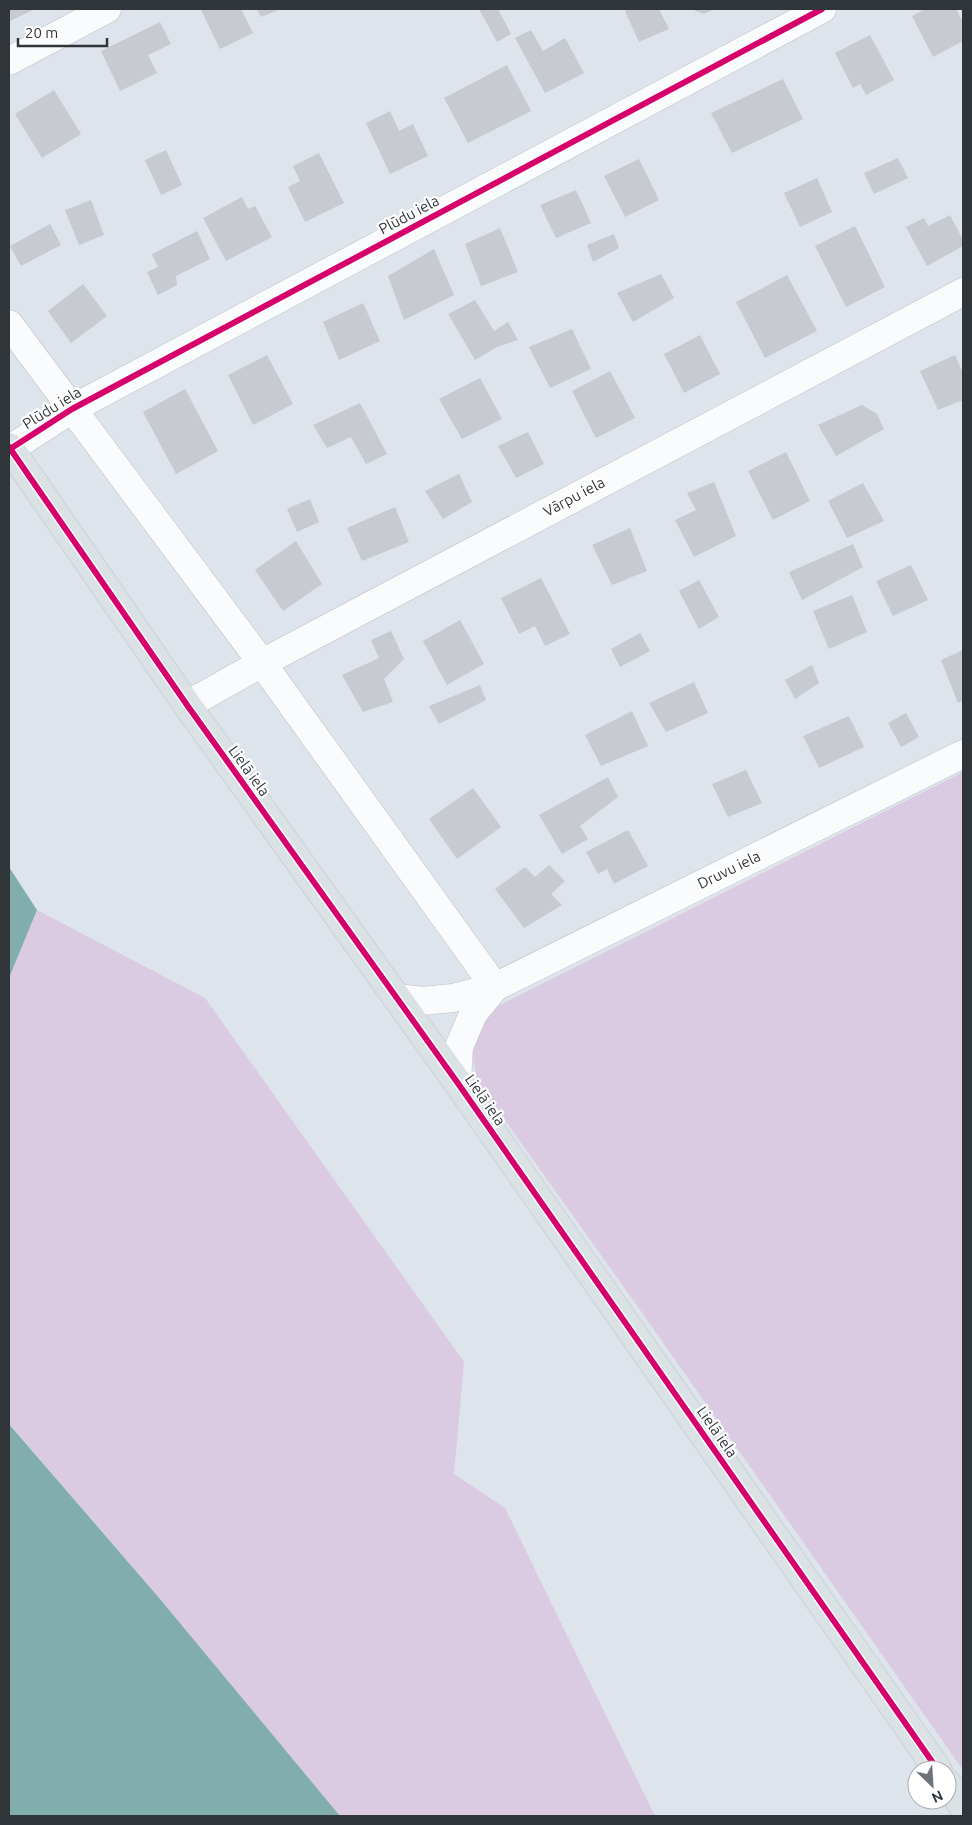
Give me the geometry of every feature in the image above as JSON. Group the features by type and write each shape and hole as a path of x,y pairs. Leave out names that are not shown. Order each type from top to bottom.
{"main road":[{"name":"Lielā iela","path":"10,448 187,705 397,998 931,1760"}],"street":[{"name":"Plūdu iela","path":"10,448 72,409 822,9"},
{"path":"9,61 90,13"},
{"name":"Vārpu iela","path":"187,705 262,663 963,292"},
{"path":"9,324 262,663 495,987"},
{"name":"Druvu iela","path":"397,998 422,1001 454,998 495,987 963,754"},
{"name":"Druvu iela","path":"456,1082 459,1046 462,1038 473,1014 495,987"}],"shaded area":[{"path":"963,772 963,1770 477,1081 471,1043 488,1011"},
{"path":"9,867 37,910 9,978"},
{"path":"37,910 205,998 464,1362 454,1474 505,1508 655,1816 340,1816 160,1599 9,1423 9,978"},
{"path":"9,1424 160,1599 340,1816 9,1816"}],"building":[{"path":"9,9 35,9 10,21"},
{"path":"241,9 253,33 220,49 201,10"},
{"path":"257,9 281,9 261,17"},
{"path":"479,9 498,9 511,34 497,42"},
{"path":"630,9 659,9 669,29 639,42 625,11"},
{"path":"691,9 715,9 704,14"},
{"path":"925,9 956,9 963,22 963,41 933,57 912,16"},
{"path":"160,22 171,44 148,55 157,73 120,91 101,51"},
{"path":"531,30 543,51 565,38 584,73 545,93 515,38"},
{"path":"870,35 894,80 866,95 860,84 853,88 835,53"},
{"path":"507,65 531,111 468,143 444,98"},
{"path":"783,79 803,119 732,153 711,113"},
{"path":"54,90 81,134 42,158 15,114"},
{"path":"390,111 399,131 413,124 428,156 390,174 366,123"},
{"path":"166,150 182,185 161,195 145,160"},
{"path":"319,153 344,203 305,222 288,187 300,181 293,166"},
{"path":"898,158 908,178 874,194 864,173"},
{"path":"639,159 659,200 625,217 604,176"},
{"path":"817,178 832,212 800,227 784,193"},
{"path":"576,190 591,223 556,238 540,205"},
{"path":"242,197 248,209 255,206 272,237 226,261 203,218"},
{"path":"91,200 104,235 79,245 65,210"},
{"path":"950,215 963,240 963,246 927,266 906,227 924,218 928,226"},
{"path":"50,224 61,245 21,266 10,246"},
{"path":"855,226 885,287 846,307 815,246"},
{"path":"500,228 518,272 481,286 465,244"},
{"path":"197,231 210,259 176,276 177,285 158,295 147,272 158,267 152,254"},
{"path":"614,234 619,248 593,262 587,245"},
{"path":"434,249 454,295 404,320 388,276"},
{"path":"661,274 674,298 633,322 617,293"},
{"path":"787,275 817,331 765,358 736,302"},
{"path":"83,284 107,316 71,343 48,311"},
{"path":"475,300 494,331 508,322 518,340 497,347 475,360 448,314"},
{"path":"363,303 380,341 339,360 323,322"},
{"path":"572,329 591,369 550,388 529,347"},
{"path":"700,335 720,374 684,393 664,354"},
{"path":"267,355 293,404 253,425 228,375"},
{"path":"955,355 963,373 963,400 938,410 920,371"},
{"path":"610,371 635,418 596,438 572,391"},
{"path":"480,378 502,419 462,439 439,399"},
{"path":"185,389 218,451 176,474 143,412"},
{"path":"360,403 387,454 366,464 351,437 327,448 313,425"},
{"path":"862,405 877,414 884,429 836,456 818,425"},
{"path":"528,432 544,464 516,478 498,446"},
{"path":"786,452 810,501 773,520 748,471"},
{"path":"459,474 472,502 443,519 425,491"},
{"path":"714,482 736,536 694,557 675,520 696,510 687,493"},
{"path":"863,483 884,521 847,538 828,501"},
{"path":"310,499 319,522 297,532 287,509"},
{"path":"395,507 409,542 362,561 347,528"},
{"path":"630,528 647,571 612,585 592,545"},
{"path":"296,541 322,584 283,611 255,570"},
{"path":"853,544 863,567 802,600 789,572"},
{"path":"911,565 928,600 893,616 876,581"},
{"path":"541,578 570,634 545,646 535,626 519,634 501,598"},
{"path":"699,580 719,617 699,629 679,591"},
{"path":"852,595 867,632 829,649 813,611"},
{"path":"460,620 484,664 447,685 423,641"},
{"path":"391,631 404,659 384,679 393,702 363,712 342,675 379,658 371,640"},
{"path":"640,633 650,651 620,667 611,649"},
{"path":"963,650 963,700 958,703 941,660"},
{"path":"812,665 819,683 795,699 785,680"},
{"path":"694,682 708,713 666,732 649,703"},
{"path":"480,685 486,700 439,724 429,706"},
{"path":"632,711 648,746 601,766 585,735"},
{"path":"906,713 919,737 901,747 888,723"},
{"path":"849,716 864,747 819,768 803,736"},
{"path":"746,770 762,803 728,817 712,784"},
{"path":"608,777 618,797 580,826 588,839 562,854 539,815"},
{"path":"473,788 501,827 457,859 429,819"},
{"path":"628,830 648,866 614,884 607,869 598,874 586,852"},
{"path":"549,865 565,881 551,894 562,905 524,928 495,889 525,867 535,877"}],"cycle path":[{"path":"10,449 72,409 822,9"},
{"path":"9,447 187,705 457,1082 931,1760"}]}
